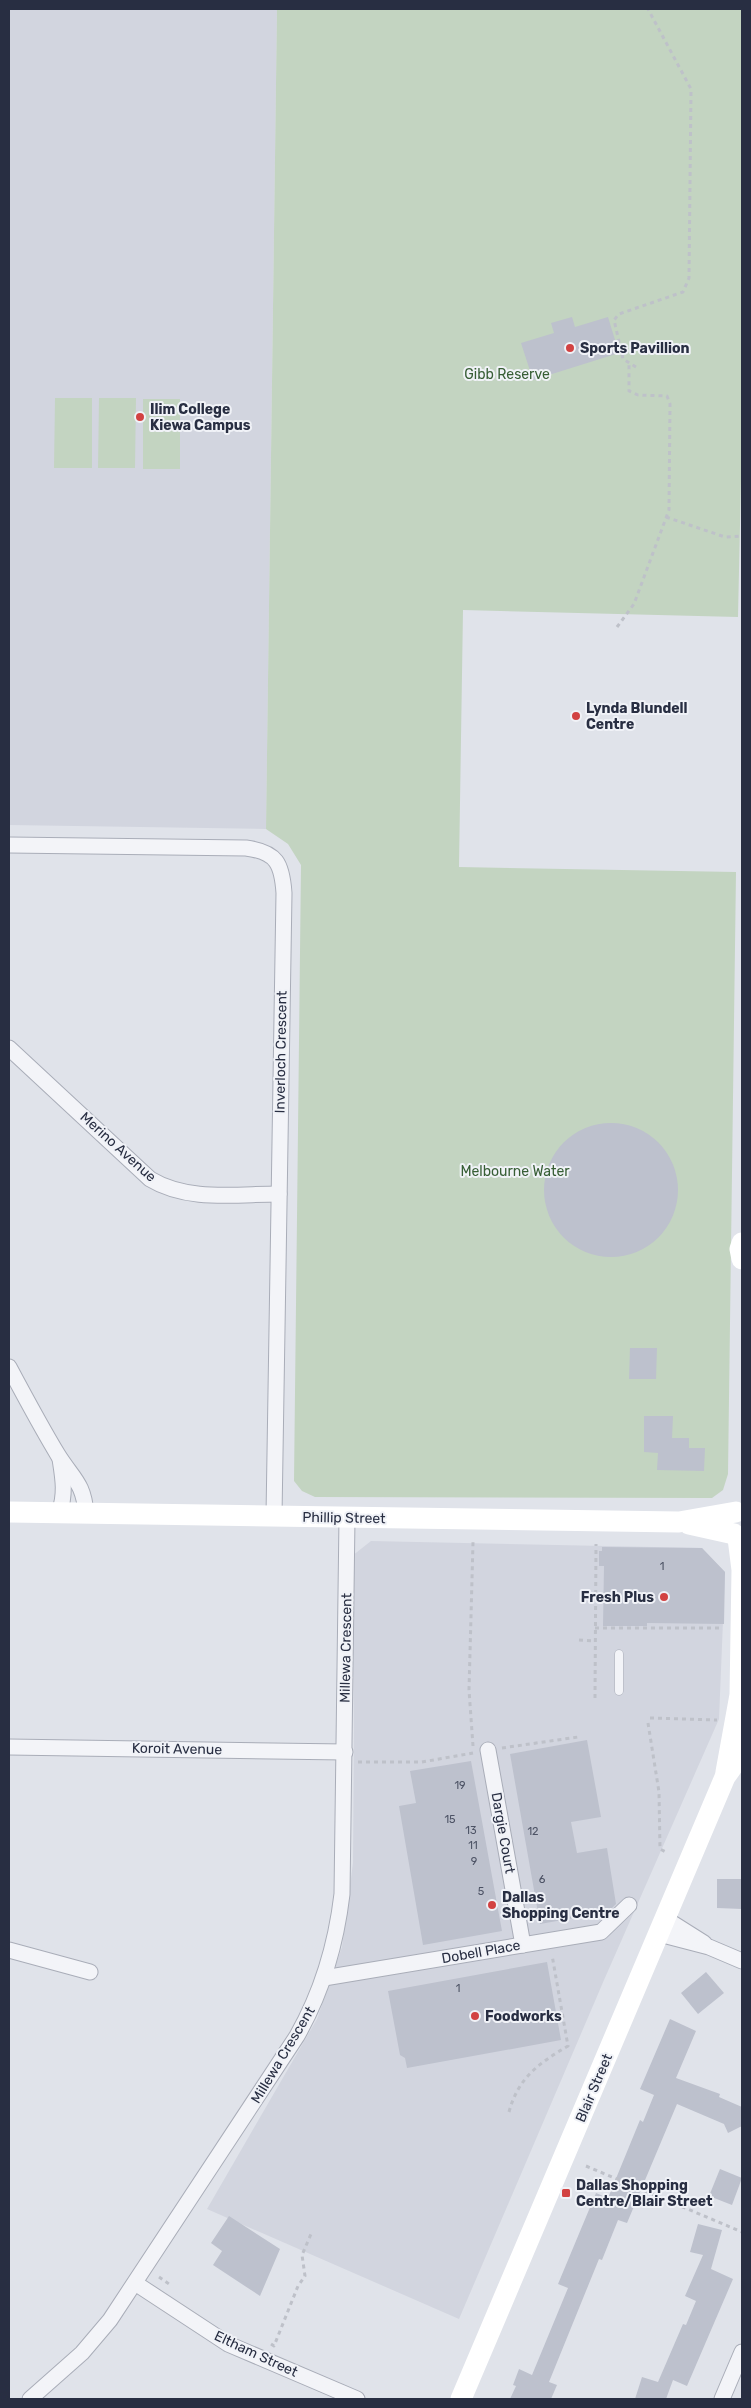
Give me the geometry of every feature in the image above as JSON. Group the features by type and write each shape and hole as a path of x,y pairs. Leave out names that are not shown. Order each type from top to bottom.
{"street":[{"name":"Inverloch Crescent","path":"9,845 246,848 259,850 275,859 281,872 284,892 274,1516"},
{"name":"Merino Avenue","path":"9,1048 150,1179 162,1186 186,1193 279,1194"},
{"path":"742,1243 740,1249 742,1259"},
{"path":"9,1367 59,1457 76,1478 82,1490 86,1514"},
{"path":"59,1457 64,1490 64,1500 59,1513"},
{"name":"Phillip Street","path":"680,1522 740,1506"},
{"name":"Blair Street","path":"461,2399 725,1777 740,1695 742,1570 738,1538 732,1522 740,1506"},
{"name":"Phillip Street","path":"9,1512 680,1522 738,1538"},
{"name":"Millewa Crescent","path":"30,2399 82,2353 110,2320 297,2036 316,1999 324,1978 338,1927 342,1894 347,1518"},
{"name":"Koroit Avenue","path":"9,1747 345,1757"},
{"name":"Dargie Court","path":"481,1752 523,1945"},
{"name":"Blair Street","path":"725,1777 742,1753"},
{"name":"Dobell Place","path":"324,1978 601,1932 629,1905"},
{"path":"663,1926 742,1961"},
{"path":"9,1950 90,1972"},
{"name":"Eltham Street","path":"135,2283 228,2344 357,2399"},
{"path":"722,2399 742,2352"}],"lane":[{"path":"619,1654 619,1691"}],"path":[{"path":"636,367 623,360 614,320 619,314 683,292 689,278 691,89 648,9"},
{"path":"617,627 634,604 669,510 670,404 667,396 638,395 629,391 629,363"},
{"path":"666,517 725,537 742,536"},
{"path":"473,1542 469,1690 481,1752"},
{"path":"595,1698 596,1544"},
{"path":"595,1628 727,1628"},
{"path":"579,1640 595,1641"},
{"path":"650,1718 724,1721"},
{"path":"648,1723 659,1792 660,1849 668,1853"},
{"path":"345,1757 422,1762 578,1737"},
{"path":"509,2112 513,2096 526,2078 543,2060 568,2046 550,1940"},
{"path":"586,2166 742,2232"},
{"path":"266,2342 274,2346 298,2286 305,2276 302,2255 311,2234"},
{"path":"159,2277 174,2288"}],"shaded area":[{"name":"Ilim College Kiewa Campus","path":"9,9 277,9 266,829 9,825"},
{"name":"Dallas Shopping Centre","path":"371,1541 702,1548 725,1572 719,1719 604,1980 459,2319 207,2209 317,2019 342,1947 353,1863 352,1556"}],"green space":[{"path":"277,9 742,9 742,433 738,617 463,610 459,867 736,872 728,1474 723,1490 712,1498 315,1497 302,1491 294,1481 301,865 288,844 266,829"},
{"path":"55,398 92,398 92,468 54,468"},
{"path":"99,398 136,398 135,468 98,468"},
{"path":"143,399 180,399 180,469 143,469"}],"building":[{"name":"Sports Pavillion","path":"572,317 575,327 608,317 619,353 533,380 521,343 554,333 551,323"},
{"path":"611,1123 637,1128 659,1142 673,1164 678,1190 673,1216 659,1238 637,1252 611,1257 585,1252 563,1238 549,1216 544,1190 549,1164 563,1142 585,1128"},
{"path":"630,1348 657,1348 656,1379 629,1379"},
{"path":"644,1416 673,1416 672,1438 689,1438 689,1448 705,1448 704,1471 657,1470 658,1453 644,1452"},
{"name":"Fresh Plus","path":"602,1547 702,1548 725,1572 724,1624 647,1623 647,1626 603,1626 604,1566 599,1566 599,1551 602,1551"},
{"path":"587,1740 601,1817 571,1822 577,1853 607,1848 616,1904 608,1912 540,1924 510,1754"},
{"path":"471,1761 502,1931 423,1945 399,1806 416,1803 410,1771"},
{"path":"717,1879 742,1879 742,1909 717,1908"},
{"name":"Foodworks","path":"547,1962 561,2040 407,2068 405,2058 400,2055 388,1991"},
{"path":"706,1972 724,1993 698,2014 681,1993"},
{"path":"670,2019 696,2031 676,2078 720,2094 719,2097 742,2107 742,2126 728,2133 724,2124 677,2104 627,2223 618,2220 602,2260 599,2259 549,2382 557,2385 551,2399 510,2399 516,2386 513,2385 519,2369 532,2375 568,2288 558,2284 596,2193 608,2198 640,2120 643,2122 654,2095 640,2089"},
{"path":"720,2169 742,2178 732,2205 709,2196"},
{"path":"229,2216 280,2249 260,2296 213,2265 222,2251 211,2243"},
{"path":"698,2224 722,2230 711,2269 733,2279 687,2386 673,2380 666,2399 635,2399 642,2377 658,2382 683,2324 686,2325 696,2301 685,2296 703,2255 690,2252"}],"place":[{"name":"Sports Pavillion","path":"570,348"},
{"name":"Ilim College Kiewa Campus","path":"140,417"},
{"name":"Lynda Blundell Centre","path":"576,716"},
{"name":"Fresh Plus","path":"664,1597"},
{"name":"Dallas Shopping Centre","path":"492,1905"},
{"name":"Foodworks","path":"475,2016"},
{"name":"Dallas Shopping Centre/Blair Street","path":"566,2193"}],"park label":[{"name":"Gibb Reserve","path":"507,374"},
{"name":"Melbourne Water","path":"515,1171"}]}
